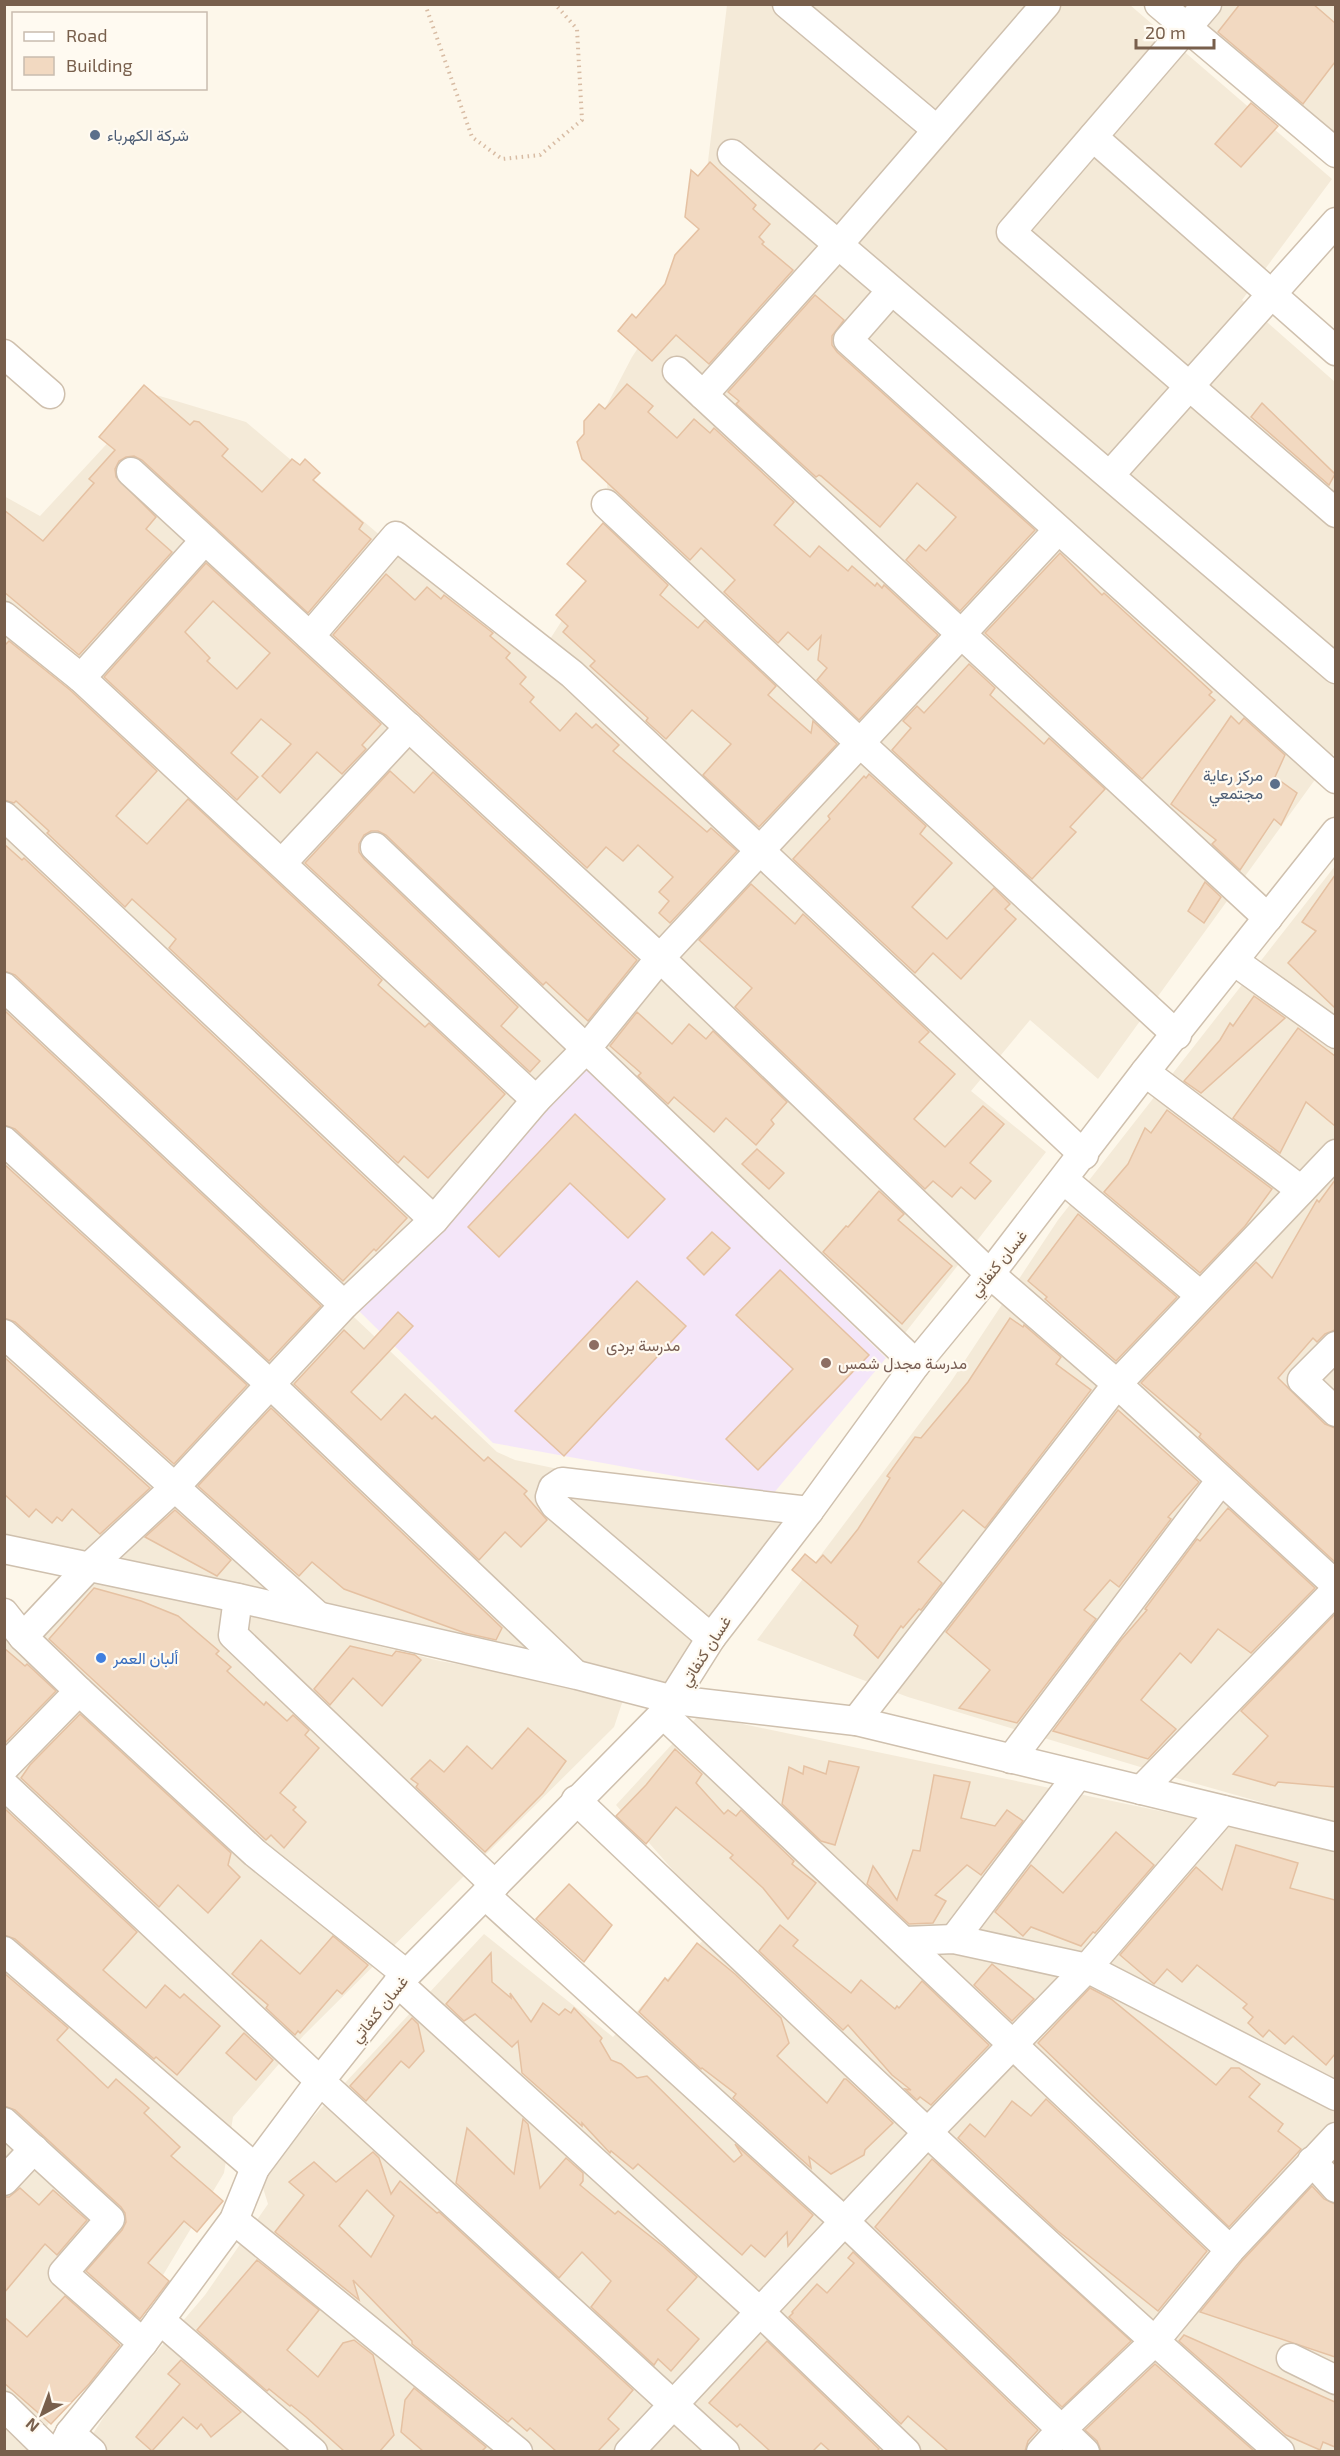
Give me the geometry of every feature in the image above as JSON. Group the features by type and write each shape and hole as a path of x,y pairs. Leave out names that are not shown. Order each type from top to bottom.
{"street":[{"path":"787,4 938,130"},
{"path":"703,395 838,245 1046,4"},
{"path":"1159,4 1335,153"},
{"path":"1208,4 1011,232 1335,513"},
{"path":"1093,137 1335,351"},
{"path":"732,154 1335,669"},
{"path":"1110,475 1335,222"},
{"path":"891,291 848,340 1335,779"},
{"path":"4,354 50,394"},
{"path":"677,371 1268,918"},
{"path":"131,472 660,958 990,1274 1117,1384 1335,1585"},
{"path":"606,504 860,743 1177,1035"},
{"path":"23,1637 88,1568 174,1488 344,1305 434,1220 536,1100 586,1049 660,958 1058,530"},
{"path":"310,636 396,536 572,674 1084,1155"},
{"path":"81,678 205,540"},
{"path":"4,616 81,678 536,1100"},
{"path":"282,862 409,727"},
{"path":"4,816 434,1220"},
{"name":"غسان كنفاتي","path":"60,2445 143,2343 234,2220 255,2168 320,2081 402,1979 668,1707 711,1638 809,1511 916,1364 1084,1155 1145,1072 1177,1035 1268,918 1331,846"},
{"path":"375,847 916,1364"},
{"path":"1234,962 1335,1034"},
{"path":"4,987 344,1305"},
{"path":"1145,1072 1300,1190"},
{"path":"4,1141 270,1384 577,1675"},
{"path":"856,1722 1117,1384 1335,1154"},
{"path":"1064,1180 1200,1295"},
{"path":"4,1334 319,1616"},
{"path":"1335,1346 1302,1380 1335,1412"},
{"path":"1011,1759 1221,1480"},
{"path":"711,1638 555,1505 550,1497 553,1488 562,1482 809,1511"},
{"path":"4,1549 238,1598 577,1675 668,1707 856,1722 1335,1837"},
{"path":"1141,1790 1335,1590"},
{"path":"238,1598 233,1635 490,1890 844,2221 1085,2451"},
{"path":"4,1613 23,1637 79,1691 255,1853 402,1979 906,2451"},
{"path":"4,1768 79,1691"},
{"path":"668,1707 905,1941 1230,2250"},
{"path":"954,1939 1078,1775"},
{"path":"4,1785 320,2081 725,2451"},
{"path":"576,1800 927,2133 1154,2342 1280,2451"},
{"path":"629,2451 927,2133 1087,1968 1223,1810"},
{"path":"905,1941 954,1939 1087,1968 1335,2096"},
{"path":"4,1951 255,2168"},
{"path":"4,2122 110,2219 63,2273 143,2343"},
{"path":"1041,2451 1154,2342 1230,2250 1335,2137"},
{"path":"4,2181 34,2149"},
{"path":"1312,2161 1335,2188"},
{"path":"234,2220 518,2451"},
{"path":"160,2319 313,2451"},
{"path":"1291,2358 1335,2380"},
{"path":"4,2406 60,2445 92,2451"}],"path":[{"path":"425,4 472,137 502,159 540,155 582,120 577,29 555,4"}],"shaded area":[{"path":"727,5 1130,5 1332,179 1242,300 1335,382 1335,752 1098,1079 1030,1020 971,1091 1046,1152 902,1337 582,1034 495,1134 338,1302 497,1452 515,1460 793,1518 665,1687 5,1536 4,496 40,516 153,394 246,422 446,591 536,661 611,544 606,467 598,422 632,357 696,260"},
{"path":"1170,5 1335,5 1335,141"},
{"path":"1335,866 1335,1823 908,1697 757,1640 950,1383 1058,1220"},
{"path":"588,1068 886,1358 773,1494 493,1443 356,1308"},
{"path":"84,1575 440,1661 625,1694 614,1727 304,2035 233,2117 224,2173 138,2317 51,2420 30,2452 4,2451 4,1622 25,1642"},
{"path":"699,1715 1276,1835 1335,1850 1335,2451 81,2452 113,2403 205,2295 268,2204 259,2175 484,1934 613,2037 719,1923 616,1805"}],"building":[{"path":"1240,4 1313,4 1335,23 1335,62 1303,104 1218,32"},
{"path":"1251,103 1278,126 1241,167 1215,144"},
{"path":"710,162 756,205 753,209 770,224 759,237 764,242 762,244 793,270 709,364 676,335 652,361 618,331 632,314 636,318 665,284 675,255 699,229 685,217 691,170 698,176"},
{"path":"815,295 844,320 832,336 832,345 837,352 1035,530 960,611 906,560 919,545 926,551 956,517 917,483 880,527 821,476 816,477 736,404 739,401 728,392"},
{"path":"627,384 653,406 648,412 677,438 694,419 710,433 714,428 794,502 774,525 810,557 819,546 848,571 852,566 875,586 877,583 882,588 884,585 938,635 859,720 817,680 827,668 818,660 821,636 808,650 788,632 778,643 724,592 735,580 701,548 690,560 582,459 577,442 584,434 584,421 599,404 605,409"},
{"path":"144,385 190,425 194,421 199,422 228,449 222,456 262,492 292,459 300,465 305,459 320,473 313,480 363,523 359,529 371,539 308,613 142,460 134,456 119,461 115,469 116,477 156,517 146,529 172,552 79,655 4,592 4,510 43,541 94,483 89,479 115,450 99,437"},
{"path":"1262,403 1335,474 1329,485 1251,417"},
{"path":"603,523 668,585 660,595 698,628 705,620 776,686 768,695 811,733 813,721 837,744 759,827 703,775 731,744 692,710 666,739 646,721 648,718 590,666 595,661 563,632 568,626 556,615 586,581 567,564"},
{"path":"1060,553 1102,595 1104,593 1212,692 1209,695 1215,700 1142,779 985,633"},
{"path":"206,563 381,724 362,745 366,749 342,774 317,752 280,793 262,776 291,744 261,719 231,753 258,777 237,800 104,677","holes":["213,601 270,653 237,689 207,661 210,658 185,632"]},
{"path":"386,574 415,600 427,587 441,599 444,595 493,633 490,636 510,653 506,658 526,677 520,684 534,697 530,702 560,731 576,713 592,728 596,724 619,745 613,751 707,832 711,828 737,851 670,923 659,913 669,901 659,892 673,877 638,845 623,861 606,847 587,868 333,635"},
{"path":"9,641 70,690 157,771 116,816 147,844 188,799 382,980 378,985 425,1027 429,1023 505,1094 428,1178 404,1156 398,1163 169,948 176,939 132,899 125,907 16,801 14,803 4,800 4,646"},
{"path":"969,664 995,688 990,695 1044,744 1049,738 1105,789 1070,827 1076,832 1032,879 892,750 911,728 903,721 917,706 924,713"},
{"path":"1231,716 1239,724 1244,718 1285,755 1275,777 1297,793 1281,825 1274,819 1240,870 1212,844 1216,840 1171,804"},
{"path":"390,771 414,793 433,772 637,960 588,1021 546,982 543,985 386,835 378,831 371,831 364,835 359,844 359,852 364,859 518,1007 501,1026 540,1061 530,1072 305,863"},
{"path":"869,774 926,826 920,834 952,863 912,907 947,939 994,888 1010,904 1005,909 1016,919 961,979 933,953 915,973 793,859 830,819 828,816 864,776 866,778"},
{"path":"4,844 22,860 24,858 407,1218 343,1281 15,975 4,971"},
{"path":"1335,875 1335,1008 1288,963 1316,931 1302,922"},
{"path":"1205,882 1221,897 1204,923 1188,911"},
{"path":"751,884 795,924 803,914 929,1032 919,1042 955,1074 914,1119 945,1147 983,1106 1004,1124 970,1163 991,1181 975,1199 961,1187 952,1197 933,1181 925,1189 735,1007 752,988 699,940"},
{"path":"1254,996 1285,1018 1201,1093 1184,1081 1220,1040 1230,1023 1233,1026"},
{"path":"4,1010 321,1306 269,1361 15,1129 4,1125"},
{"path":"637,1012 672,1044 689,1024 706,1039 713,1031 787,1102 771,1120 774,1124 756,1145 726,1118 714,1132 674,1097 668,1104 638,1076 641,1073 610,1046"},
{"path":"1298,1028 1335,1056 1335,1126 1306,1102 1280,1153 1233,1118"},
{"path":"1167,1110 1272,1189 1245,1226 1200,1273 1104,1192 1128,1164 1145,1128 1151,1133"},
{"path":"575,1114 665,1199 628,1238 570,1183 499,1257 468,1227"},
{"path":"757,1149 784,1173 769,1189 742,1164"},
{"path":"4,1164 247,1385 174,1464 15,1322 4,1318"},
{"path":"1335,1180 1335,1330 1325,1334 1317,1342 1313,1338 1278,1378 1325,1424 1335,1428 1335,1562 1199,1437 1201,1434 1141,1383 1256,1262 1272,1278 1317,1200 1319,1202"},
{"path":"879,1191 904,1214 898,1220 952,1266 902,1324 823,1252"},
{"path":"1078,1214 1177,1297 1116,1361 1045,1299 1047,1297 1028,1281"},
{"path":"712,1232 730,1248 704,1275 687,1258"},
{"path":"780,1270 869,1355 758,1470 726,1439 793,1369 736,1315"},
{"path":"637,1281 686,1326 564,1456 515,1411"},
{"path":"398,1312 413,1326 351,1392 381,1420 405,1394 432,1419 435,1416 484,1461 488,1457 527,1491 524,1494 547,1520 521,1547 505,1532 479,1560 294,1384 344,1330 364,1349"},
{"path":"1010,1318 1023,1327 1024,1325 1061,1357 1056,1364 1091,1390 985,1528 963,1510 918,1562 942,1583 921,1610 919,1609 903,1628 901,1626 878,1658 854,1635 858,1626 792,1570 805,1554 816,1563 823,1555 831,1563 858,1529 890,1478 887,1476 915,1437 921,1438 968,1382"},
{"path":"4,1357 150,1488 100,1534 72,1509 62,1521 57,1517 52,1523 36,1509 29,1517 4,1494"},
{"path":"271,1408 502,1628 496,1640 465,1633 344,1589 312,1562 299,1576 198,1486"},
{"path":"1118,1410 1199,1482 1168,1517 1171,1519 1119,1587 1110,1580 1084,1610 1096,1619 1017,1723 959,1708 990,1670 946,1632"},
{"path":"1228,1508 1315,1588 1251,1653 1218,1629 1191,1663 1180,1653 1141,1700 1176,1729 1148,1759 1053,1731 1121,1640 1147,1610 1145,1609 1197,1539 1200,1541"},
{"path":"175,1510 231,1560 217,1576 145,1537"},
{"path":"94,1588 141,1601 178,1616 219,1651 216,1654 231,1667 227,1671 264,1705 266,1702 287,1721 293,1715 309,1730 305,1735 319,1748 280,1793 296,1807 293,1810 306,1822 284,1848 271,1835 266,1840 49,1639"},
{"path":"1335,1614 1335,1787 1278,1782 1275,1786 1233,1774 1268,1736 1241,1711"},
{"path":"350,1646 392,1656 396,1651 415,1655 421,1660 382,1706 353,1678 330,1705 314,1689"},
{"path":"4,1648 25,1666 27,1664 56,1691 6,1742 4,1740"},
{"path":"80,1714 231,1853 228,1865 240,1877 208,1913 178,1885 159,1907 21,1778 30,1765"},
{"path":"528,1728 566,1761 543,1793 485,1852 416,1787 418,1784 411,1779 430,1760 444,1772 467,1746 492,1769"},
{"path":"675,1749 702,1774 696,1783 724,1814 728,1810 736,1816 741,1810 794,1861 792,1864 816,1883 788,1919 763,1888 730,1858 733,1855 676,1807 646,1844 616,1816 646,1785"},
{"path":"829,1761 859,1767 835,1845 821,1841 782,1804 789,1767 803,1774 804,1766 826,1774"},
{"path":"934,1775 970,1782 961,1818 995,1826 1007,1810 1023,1821 981,1875 967,1865 935,1895 946,1901 933,1923 909,1924 867,1884 873,1866 897,1900 913,1850 920,1851"},
{"path":"4,1808 137,1932 103,1970 146,2008 165,1985 180,1998 184,1994 220,2026 177,2075 156,2057 154,2059 15,1939 4,1935"},
{"path":"1116,1832 1154,1865 1081,1946 1031,1927 1023,1936 995,1912 1031,1865 1063,1893"},
{"path":"1236,1845 1298,1863 1290,1888 1335,1900 1335,2054 1326,2065 1293,2036 1285,2044 1269,2030 1263,2037 1248,2023 1253,2017 1243,2008 1247,2004 1197,1965 1182,1982 1167,1969 1154,1984 1120,1955 1196,1867 1222,1890"},
{"path":"569,1884 612,1925 584,1962 536,1919"},
{"path":"780,1925 798,1940 793,1946 851,1993 861,1980 895,2009 897,2006 899,2008 922,1981 989,2045 931,2105 920,2097 917,2100 905,2089 911,2090 892,2075 848,2025 843,2030 759,1951"},
{"path":"333,1936 368,1965 342,1994 337,1990 300,2033 298,2031 295,2035 266,2008 268,2005 232,1974 261,1940 300,1974"},
{"path":"697,1943 735,1974 781,2018 789,2043 777,2056 827,2103 846,2079 893,2123 865,2150 864,2155 831,2174 809,2157 811,2168 733,2098 736,2094 701,2069 639,2012 665,1978 668,1981"},
{"path":"491,1953 492,1982 511,1998 510,1993 531,2022 543,2003 559,2015 565,2009 571,2013 574,2008 602,2038 600,2041 611,2060 621,2064 637,2078 647,2076 734,2162 742,2155 735,2144 813,2215 788,2246 787,2232 765,2257 751,2245 742,2255 638,2164 633,2169 611,2151 610,2153 582,2123 582,2126 522,2073 518,2041 512,2047 475,2014 464,2021 446,2004"},
{"path":"992,1964 1034,1999 1012,2021 974,1985"},
{"path":"4,1973 68,2028 57,2040 108,2088 116,2079 149,2108 144,2113 180,2147 171,2156 223,2201 197,2232 184,2221 148,2263 169,2281 140,2319 86,2271 122,2230 126,2222 125,2213 15,2110 4,2106"},
{"path":"1090,1988 1111,1999 1216,2085 1231,2068 1239,2068 1260,2084 1249,2097 1283,2124 1278,2131 1301,2149 1229,2227 1038,2043"},
{"path":"412,2018 418,2024 424,2051 409,2068 401,2061 366,2101 350,2086"},
{"path":"244,2033 273,2060 256,2080 226,2053"},
{"path":"1046,2099 1207,2251 1158,2311 1058,2231 958,2138 970,2124 985,2137 1012,2101 1031,2116"},
{"path":"523,2119 528,2124 540,2188 566,2158 583,2173 583,2181 580,2185 615,2214 618,2211 664,2247 697,2277 667,2310 699,2339 671,2371 658,2359 654,2365 591,2307 611,2281 582,2252 559,2278 456,2183 467,2128 514,2174"},
{"path":"373,2152 379,2158 391,2194 400,2181 437,2213 439,2212 633,2390 608,2419 619,2429 598,2451 556,2451 530,2428 527,2431 512,2418 508,2422 412,2344 412,2341 353,2280 359,2300 275,2232 304,2195 289,2182 314,2162 336,2182","holes":["367,2190 394,2216 371,2257 339,2226"]},
{"path":"932,2159 1131,2341 1062,2407 875,2227"},
{"path":"1312,2186 1324,2199 1335,2204 1335,2357 1200,2312 1242,2261"},
{"path":"20,2188 39,2205 53,2190 87,2220 57,2255 45,2244 4,2293 4,2197 9,2197"},
{"path":"853,2252 1038,2430 1028,2441 1025,2451 948,2451 908,2416 901,2424 789,2317 817,2284 827,2293 854,2263 848,2258"},
{"path":"257,2260 319,2310 287,2350 318,2377 343,2343 354,2340 373,2355 394,2435 380,2451 344,2451 291,2405 269,2389 267,2391 197,2330"},
{"path":"65,2296 120,2345 89,2384 51,2424 4,2383 4,2317 27,2337"},
{"path":"1184,2335 1335,2402 1335,2447 1323,2442 1320,2450 1286,2435 1179,2341"},
{"path":"767,2341 879,2449 877,2451 830,2451 821,2443 813,2451 770,2451 740,2424 737,2427 709,2403"},
{"path":"181,2360 241,2412 211,2437 201,2424 197,2429 183,2417 152,2451 136,2437 180,2384 168,2374"},
{"path":"1155,2364 1254,2451 1101,2451 1097,2441 1085,2430"},
{"path":"414,2388 486,2447 482,2451 423,2451 401,2432 405,2400"}],"place":[{"name":"شركة الكهرباء","path":"95,135"},
{"name":"مركز رعاية مجتمعي","path":"1275,784"},
{"name":"مدرسة بردى","path":"594,1345"},
{"name":"مدرسة مجدل شمس","path":"826,1363"},
{"name":"ألبان العمر","path":"101,1658"}]}
